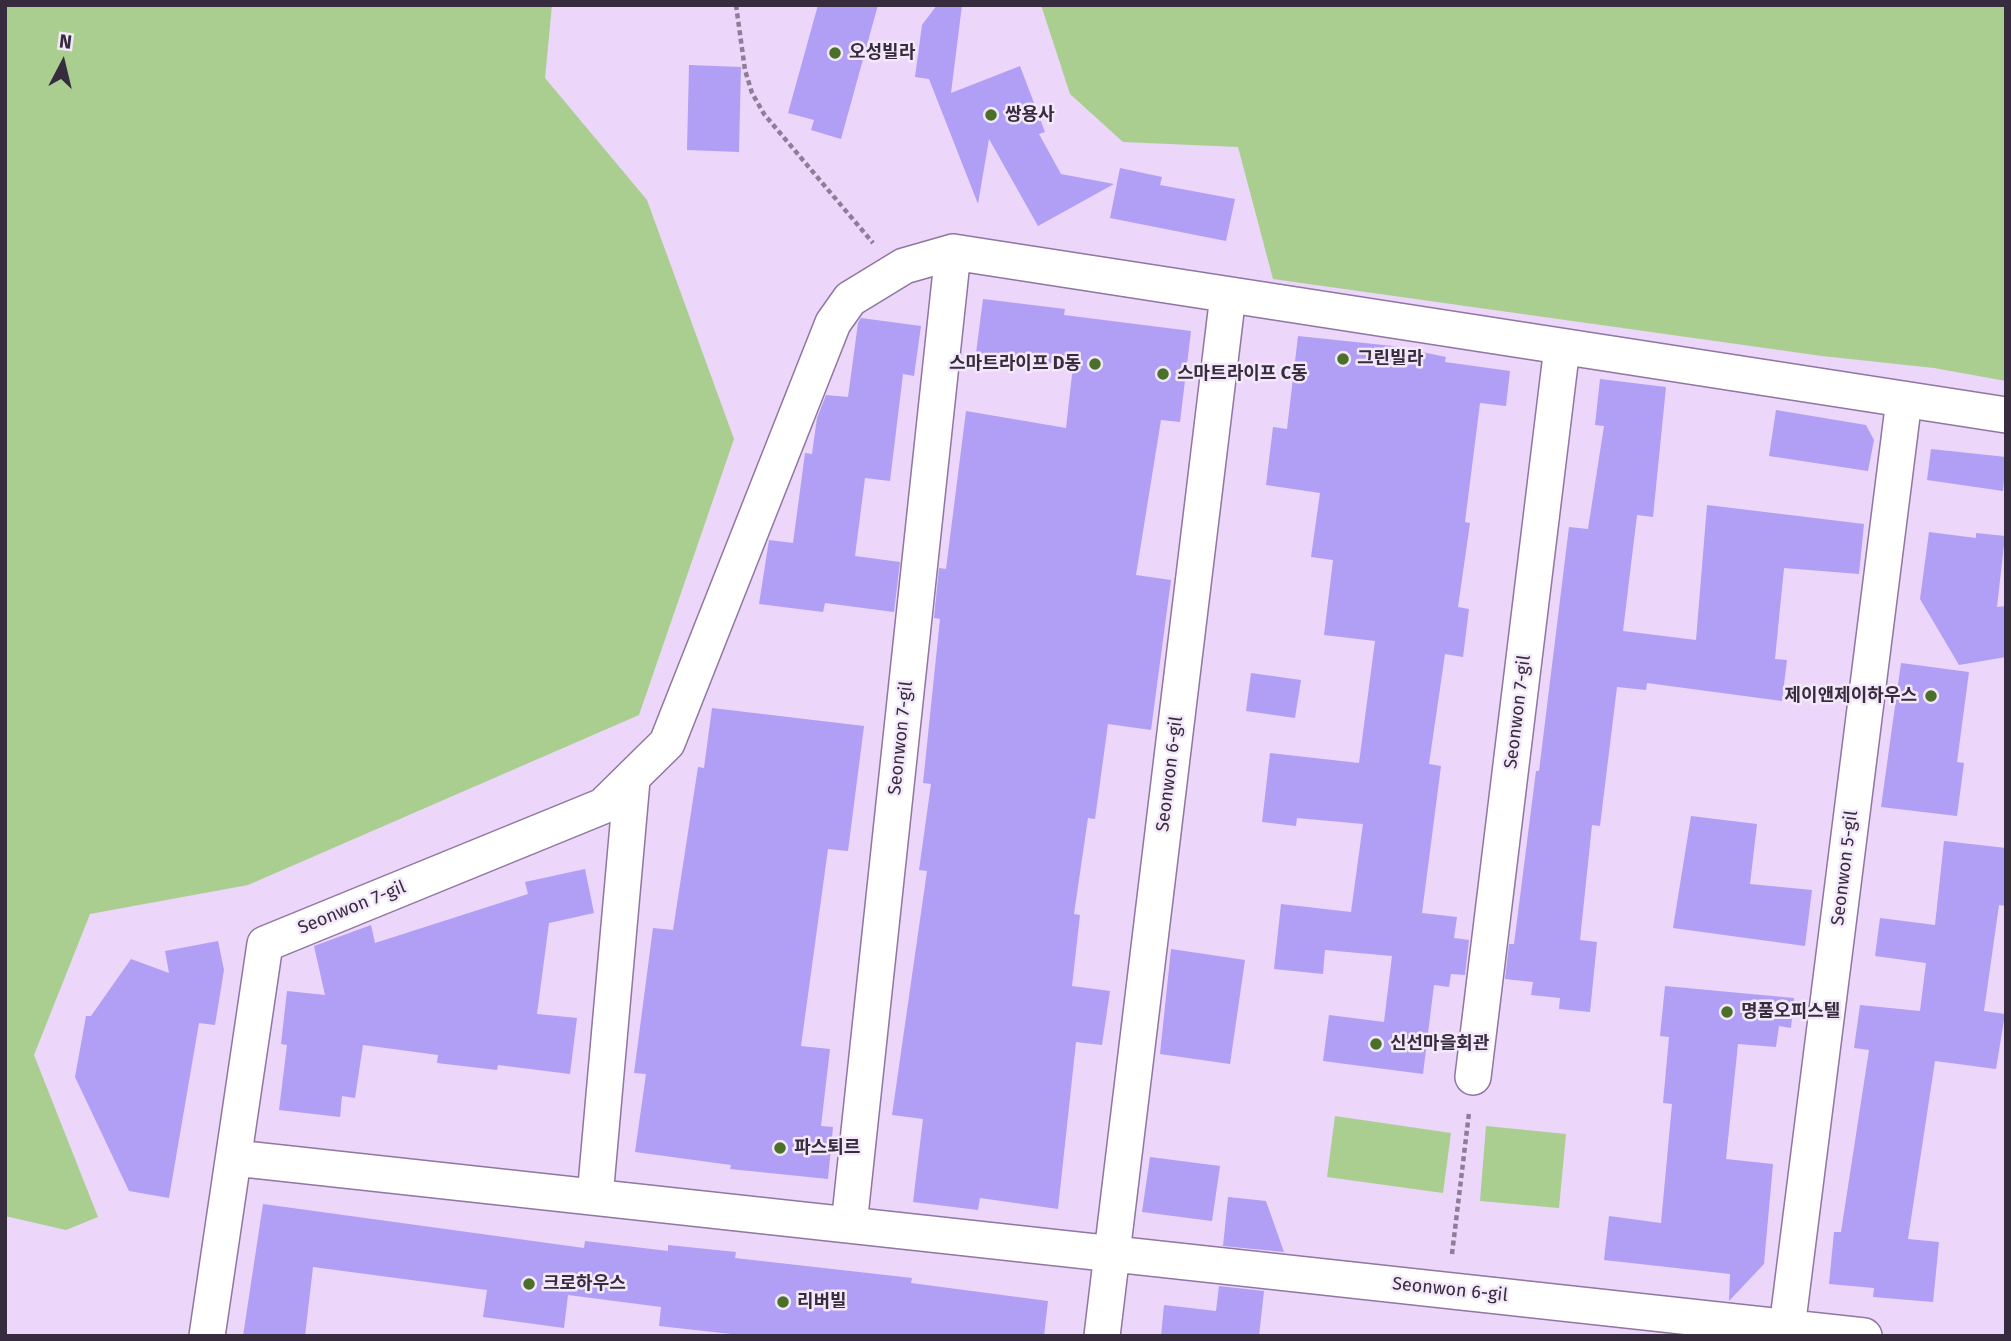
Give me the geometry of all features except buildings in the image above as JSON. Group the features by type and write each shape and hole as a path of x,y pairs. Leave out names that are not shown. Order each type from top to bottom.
{"street":[{"name":"Seonwon 7-gil","path":"849,1225 953,252"},
{"name":"Seonwon 7-gil","path":"207,1336 265,944 603,806 632,780 667,743 833,323 850,299 916,260 953,252 2006,415"},
{"name":"Seonwon 6-gil","path":"1102,1336 1228,295"},
{"name":"Seonwon 7-gil","path":"1473,1077 1562,347"},
{"name":"Seonwon 5-gil","path":"1787,1331 1904,400"},
{"path":"595,1197 632,780"},
{"path":"235,1158 1112,1253"},
{"name":"Seonwon 6-gil","path":"1112,1253 1787,1331"},
{"path":"1787,1331 1864,1336"}],"path":[{"path":"736,5 745,70 752,93 764,114 896,271"},
{"path":"1453,1247 1467,1131"}],"green space":[{"path":"5,5 552,5 545,78 647,200 734,439 639,715 248,885 90,914 34,1055 98,1217 66,1230 5,1216"},
{"path":"1041,5 2006,5 2006,381 1934,368 1822,356 1273,279 1238,147 1123,142 1070,94"},
{"path":"1335,1116 1451,1133 1443,1193 1327,1177"},
{"path":"1486,1126 1566,1134 1559,1208 1480,1201"}],"place":[{"name":"오성빌라","path":"835,53"},
{"name":"쌍용사","path":"991,115"},
{"name":"그린빌라","path":"1343,359"},
{"name":"스마트라이프 D동","path":"1095,364"},
{"name":"스마트라이프 C동","path":"1163,374"},
{"name":"제이앤제이하우스","path":"1931,696"},
{"name":"명품오피스텔","path":"1727,1012"},
{"name":"신선마을회관","path":"1376,1044"},
{"name":"파스퇴르","path":"780,1148"},
{"name":"크로하우스","path":"529,1284"},
{"name":"리버빌","path":"783,1302"}]}
